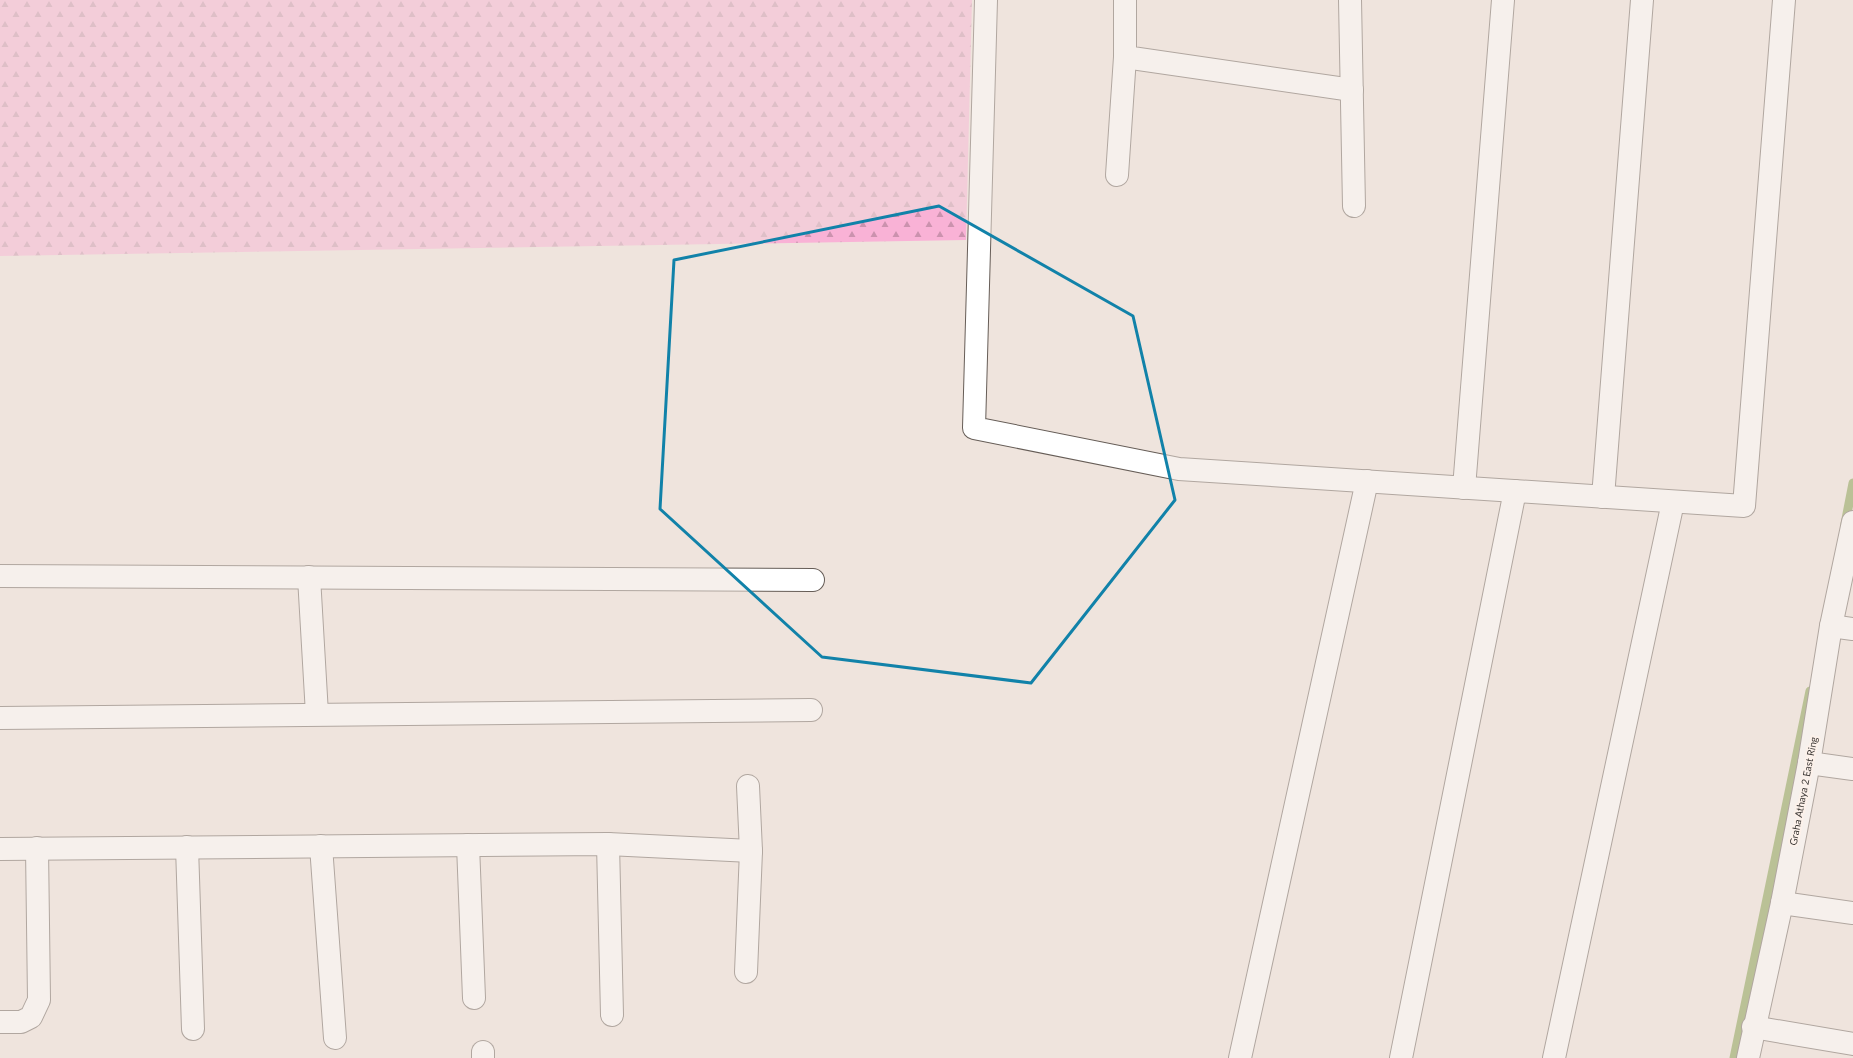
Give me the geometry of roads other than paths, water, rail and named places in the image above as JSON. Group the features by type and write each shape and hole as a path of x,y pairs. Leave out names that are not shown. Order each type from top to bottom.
{"street":[{"path":"986,0 974,428 1179,469 1744,506 1784,0"},
{"path":"1117,175 1125,56 1125,0"},
{"path":"1350,0 1354,206"},
{"path":"1464,488 1503,0"},
{"path":"1603,497 1642,0"},
{"path":"1125,56 1352,90"},
{"path":"1240,1058 1367,481"},
{"path":"1402,1058 1515,491"},
{"path":"1554,1058 1673,502"},
{"name":"Graha Athaya 2 East Ring","path":"1748,1058 1782,903 1809,762 1831,626 1853,522"},
{"path":"0,576 813,580"},
{"path":"309,577 317,714"},
{"path":"1831,626 1853,629"},
{"path":"0,718 811,710"},
{"path":"1809,762 1853,769"},
{"path":"746,972 751,851 748,786"},
{"path":"0,849 608,844 751,851"},
{"path":"608,844 612,1015"},
{"path":"468,845 474,998"},
{"path":"321,846 335,1038"},
{"path":"186,847 193,1029"},
{"path":"0,1022 21,1022 31,1017 39,1000 37,848"},
{"path":"1782,903 1853,913"},
{"path":"1754,1027 1853,1044"}],"waterway":[{"path":"1845,524 1853,483"},
{"path":"1734,1058 1810,691"}]}
